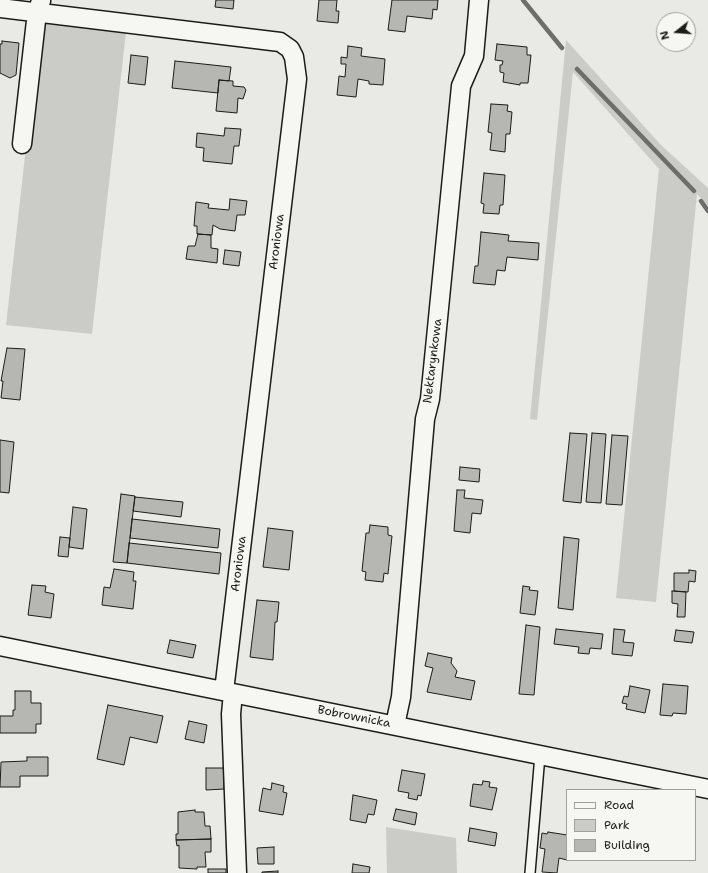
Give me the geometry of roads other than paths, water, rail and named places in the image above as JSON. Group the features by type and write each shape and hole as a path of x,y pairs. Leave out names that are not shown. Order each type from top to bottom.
{"street":[{"name":"Nektarynkowa","path":"395,725 401,696 425,420 430,399 461,86 474,56 479,0"},
{"name":"Aroniowa","path":"0,8 39,6 280,42 290,49 294,57 297,79 229,692 232,714 237,873"},
{"path":"22,144 39,6"},
{"name":"Bobrownicka","path":"0,646 708,789"}],"lane":[{"path":"530,873 540,754"}],"waterway":[{"path":"523,0 562,48"},
{"path":"577,69 694,191"},
{"path":"701,201 708,211"}]}
